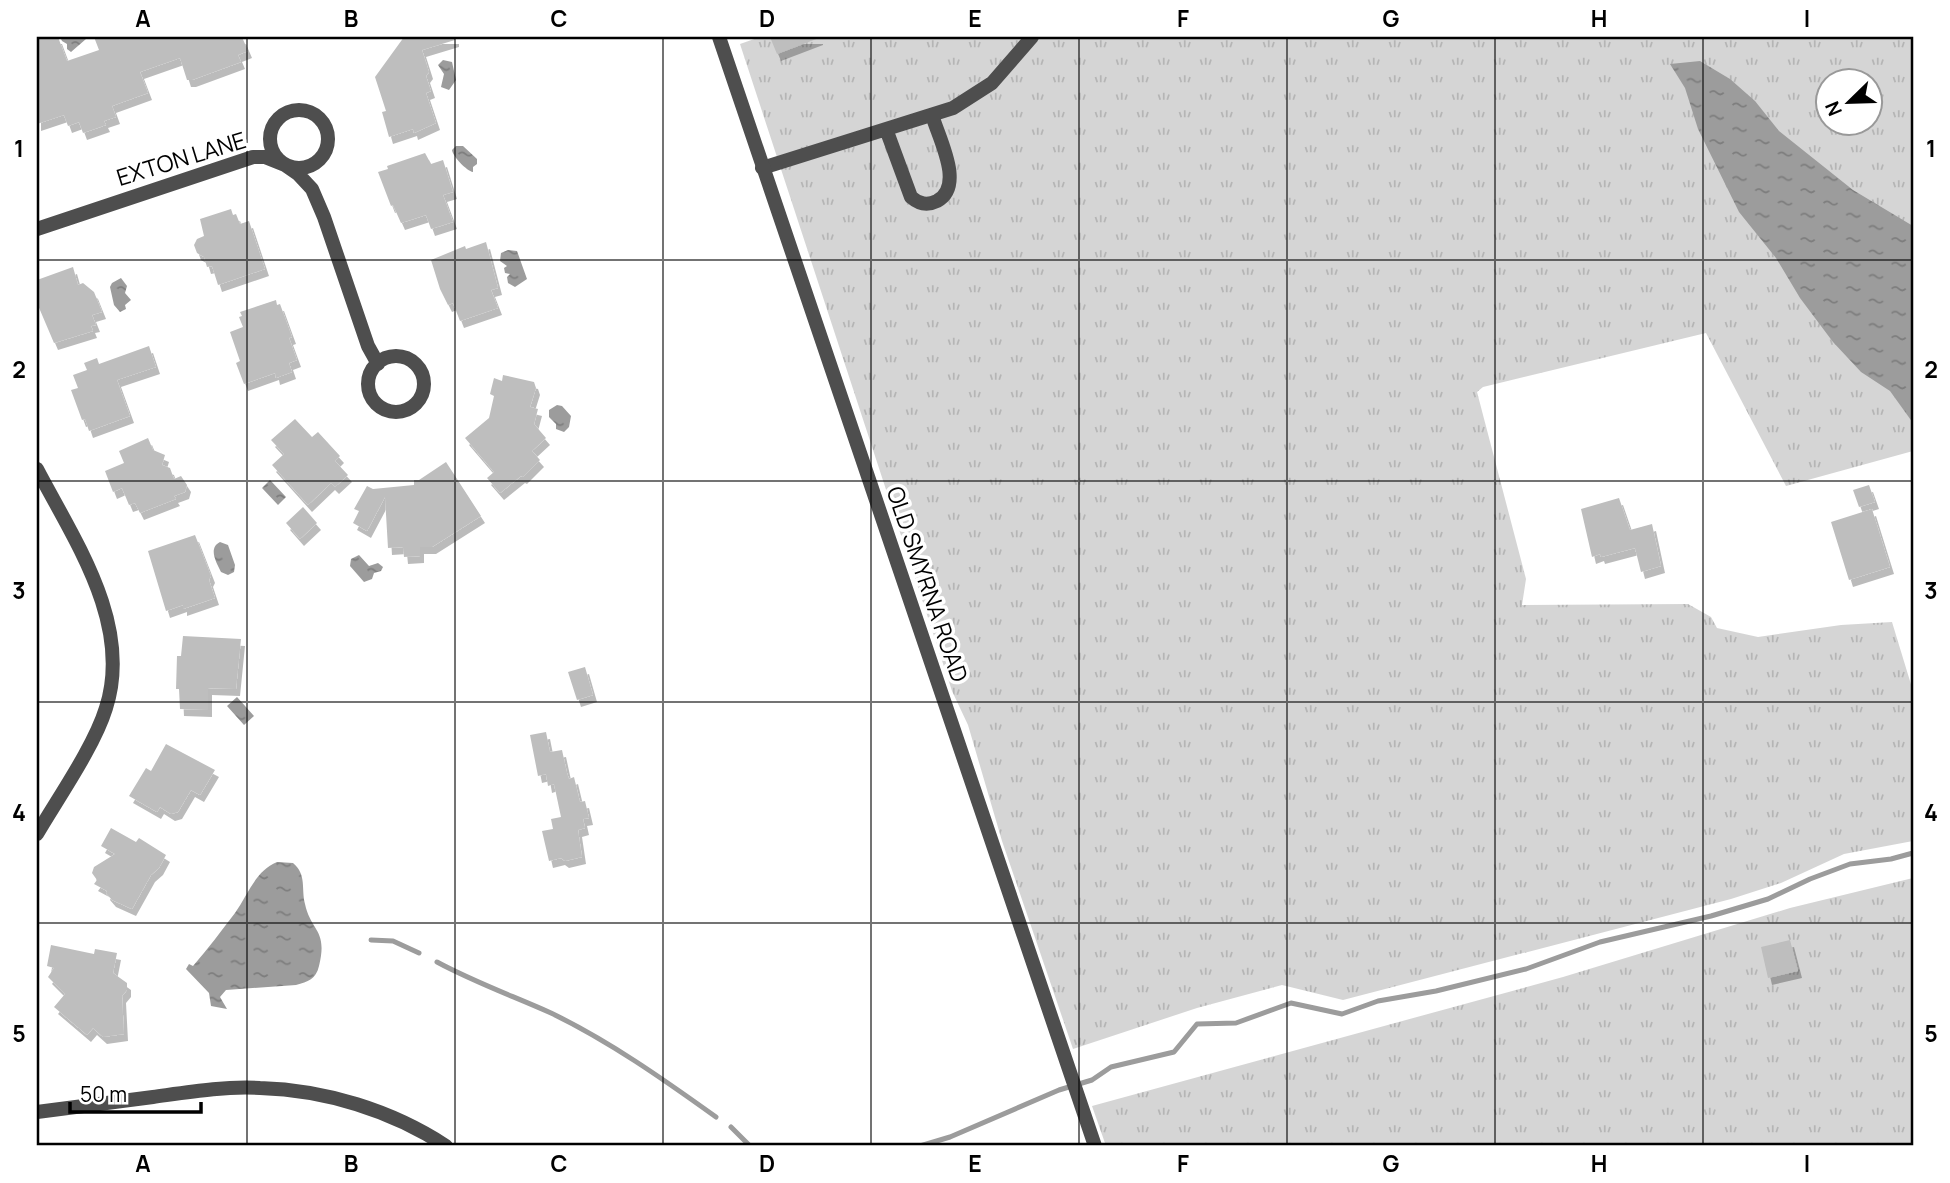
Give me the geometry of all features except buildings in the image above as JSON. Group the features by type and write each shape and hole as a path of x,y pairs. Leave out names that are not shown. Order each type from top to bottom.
{"street":[{"name":"OLD SMYRNA ROAD","path":"719,37 1095,1146"},
{"path":"762,168 932,115 967,101 1002,73 1032,37"},
{"path":"285,165 304,168 316,163 323,155 327,145 327,131 322,121 311,113 291,111 279,117 273,125 270,146 275,156 285,165 305,181 316,197 368,346 378,364"},
{"path":"886,129 911,198 923,204 932,203 946,193 951,178 932,115"},
{"name":"EXTON LANE","path":"37,229 253,157 265,157 285,165"},
{"path":"37,469 90,572 112,640 113,674 106,709 88,746 37,834"},
{"path":"37,1112 197,1091 262,1088 314,1093 366,1107 394,1118 446,1146"}],"green space":[{"path":"760,37 1913,37 1913,451 1786,486 1706,333 1483,387 1477,392 1526,579 1522,605 1688,604 1711,617 1717,628 1758,637 1841,625 1892,622 1913,691 1913,841 1844,854 1781,883 1731,899 1343,1000 1282,985 1197,1008 1073,1049 1002,841 968,725 952,691 740,44"},
{"path":"1913,878 1913,1146 1106,1146 1092,1106 1563,977 1790,908"}],"water":[{"path":"60,37 86,37 86,39 71,52"},
{"path":"443,60 452,62 456,80 449,90 441,87 444,74 438,65"},
{"path":"1700,61 1730,79 1755,101 1779,131 1853,190 1913,226 1913,423 1890,391 1861,372 1833,342 1800,298 1776,258 1739,212 1698,129 1685,88 1670,64"},
{"path":"456,146 463,146 477,159 473,172 455,156 452,150"},
{"path":"508,250 517,251 527,279 515,287 508,283 507,277 510,274 505,273 504,268 507,266 500,261 501,253"},
{"path":"121,278 127,286 125,293 131,300 125,305 126,309 120,312 114,305 110,287"},
{"path":"557,405 562,406 571,416 569,427 564,432 556,429 556,424 549,417 549,410"},
{"path":"270,480 286,497 278,505 262,488"},
{"path":"220,542 228,545 235,565 234,572 228,575 221,572 214,556 214,548"},
{"path":"359,555 369,566 378,563 383,567 381,571 374,573 372,579 364,582 350,566 351,559"},
{"path":"237,697 254,716 244,725 227,706"},
{"path":"277,862 293,863 300,872 305,904 320,938 318,970 311,979 296,985 226,990 220,997 227,1009 211,1006 209,993 186,969 189,964 193,966 235,913 257,877"}],"waterway":[{"path":"920,1146 950,1137 1059,1090 1092,1080 1111,1067 1174,1052 1197,1024 1236,1023 1291,1003 1342,1014 1378,1001 1436,991 1526,969 1600,942 1711,916 1768,899 1850,864 1891,859 1913,853"},
{"path":"371,940 393,941 419,953"},
{"path":"437,962 551,1013 594,1036 716,1117"},
{"path":"731,1127 750,1146"}]}
